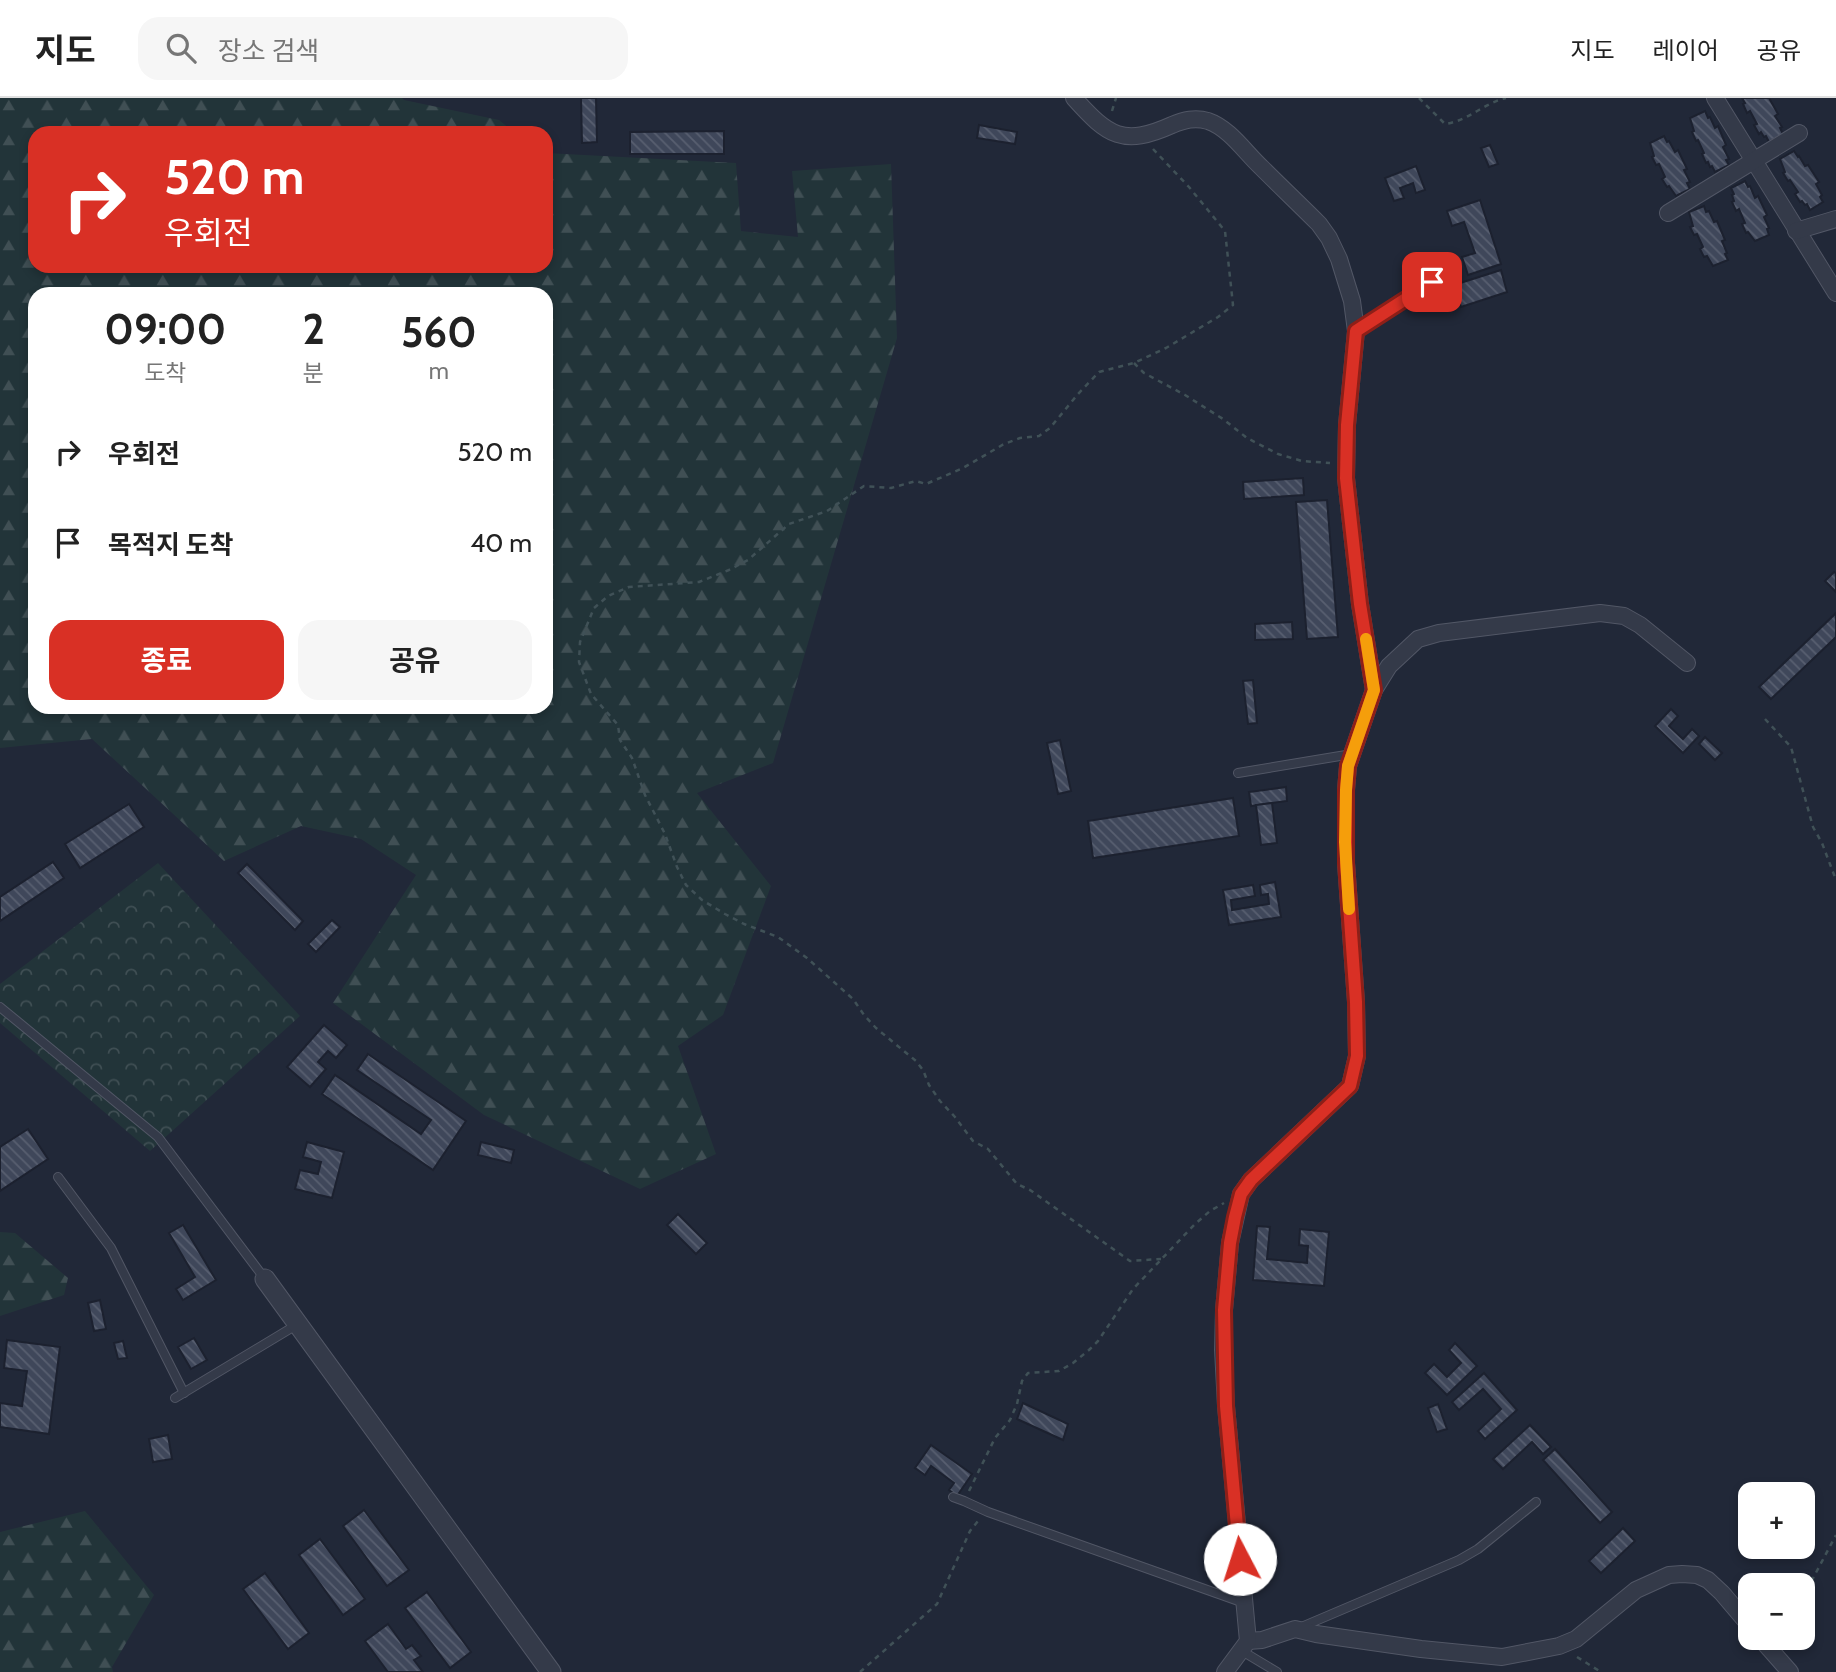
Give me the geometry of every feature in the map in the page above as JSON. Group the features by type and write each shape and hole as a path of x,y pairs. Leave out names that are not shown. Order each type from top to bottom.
{"street":[{"path":"1074,98 1106,128 1120,135 1141,136 1192,118 1211,121 1231,137 1319,224 1329,238 1345,274 1356,331 1347,425 1346,478 1360,604 1374,690"},
{"path":"1715,98 1836,293"},
{"path":"1668,213 1799,133"},
{"path":"1796,231 1836,219"},
{"path":"1245,1646 1244,1603 1223,1350 1230,1243 1241,1194 1251,1180 1350,1086 1354,1074 1357,1056 1356,1002 1345,842 1346,790 1348,766 1374,690 1389,666 1418,639 1458,630 1600,613 1624,616 1640,625 1687,663"},
{"path":"265,1279 551,1672"},
{"path":"1225,1672 1245,1646 1295,1629 1421,1649 1502,1657 1559,1646 1576,1639 1636,1590 1669,1576 1697,1575 1708,1580 1738,1612"},
{"path":"1771,1650 1790,1672"}],"lane":[{"path":"1356,331 1432,282"},
{"path":"1238,772 1352,754"},
{"path":"0,1007 159,1137 265,1279"},
{"path":"58,1177 111,1248 180,1395 298,1324"},
{"path":"953,1497 988,1512 1244,1603"},
{"path":"1295,1629 1459,1560 1478,1549 1536,1502"},
{"path":"1245,1646 1277,1672"}],"path":[{"path":"1419,98 1445,124 1454,123 1496,100 1507,98"},
{"path":"1141,136 1189,187 1225,231 1233,305 1166,348 1134,363 1099,372 1050,428 1039,436 1020,438 1004,444 963,468 926,484 916,481 891,488 864,486 827,511 789,524 748,560 699,582 629,587 608,596 594,608 580,642 579,662 591,694 618,725 620,740 632,758 645,795 686,885 702,900 725,914 791,944 846,992 876,1028 916,1061 940,1101 956,1116 973,1141 988,1149 1017,1184 1030,1190 1130,1261 1161,1259"},
{"path":"1134,363 1143,373 1204,407 1247,438 1278,453 1302,461 1346,461"},
{"path":"1765,719 1791,747 1814,827 1836,880"},
{"path":"964,1501 995,1438 1010,1420 1022,1381 1028,1373 1059,1371 1089,1350 1133,1289 1161,1259 1210,1211 1241,1194"},
{"path":"860,1672 937,1604 970,1531 988,1512"},
{"path":"1815,1574 1836,1535"},
{"path":"1559,1646 1601,1672"}],"green space":[{"path":"0,98 402,98 499,120 506,126 28,126 28,273 553,273 553,153 736,163 741,231 798,237 792,171 891,164 897,338 773,763 697,793 771,886 723,1015 678,1046 716,1154 640,1189 484,1115 333,1003 416,875 361,839 301,826 224,861 92,739 0,748"},
{"path":"158,863 300,1016 150,1151 0,1023 0,984"},
{"path":"0,1232 15,1233 68,1278 64,1295 0,1316"},
{"path":"85,1511 154,1595 112,1667 113,1672 0,1672 0,1532"}],"building":[{"path":"581,98 596,98 597,142 582,143"},
{"path":"1742,98 1769,98 1778,114 1775,116 1783,134 1769,142 1761,132 1759,134 1754,125 1757,124 1750,111 1747,113"},
{"path":"1705,111 1715,128 1718,126 1729,159 1726,160 1729,165 1715,172 1708,162 1706,163 1702,154 1704,153 1692,132 1694,131 1690,118"},
{"path":"979,125 1017,132 1015,144 977,138"},
{"path":"724,131 724,154 630,154 630,132"},
{"path":"1664,136 1675,152 1678,150 1690,182 1687,183 1690,189 1676,196 1662,179 1665,177 1652,157 1654,156 1650,143"},
{"path":"1490,145 1498,164 1489,167 1481,148"},
{"path":"1794,151 1805,166 1808,165 1819,182 1816,184 1823,202 1810,210 1807,204 1800,202 1795,194 1798,192 1783,173 1785,172 1780,159"},
{"path":"1416,166 1425,190 1416,193 1413,183 1400,188 1404,198 1394,201 1385,178"},
{"path":"1745,181 1755,198 1758,196 1767,215 1764,217 1769,235 1755,241 1746,233 1739,209 1736,211 1732,202 1734,194 1731,188"},
{"path":"1480,200 1501,264 1468,275 1462,257 1475,253 1464,222 1452,226 1447,211"},
{"path":"1704,206 1714,222 1717,221 1727,253 1725,254 1728,260 1713,266 1707,256 1704,257 1697,234 1694,235 1690,227 1693,226 1689,212"},
{"path":"1501,270 1507,292 1461,307 1454,285"},
{"path":"1303,478 1304,495 1244,499 1243,482"},
{"path":"1327,500 1338,637 1307,639 1296,502"},
{"path":"1836,573 1836,592 1825,581"},
{"path":"1836,613 1836,637 1771,699 1759,687"},
{"path":"1292,622 1293,639 1255,640 1255,624"},
{"path":"1253,680 1257,723 1248,724 1243,681"},
{"path":"1671,709 1678,716 1669,726 1683,739 1692,729 1699,736 1683,753 1655,726"},
{"path":"1705,737 1722,753 1715,760 1699,744"},
{"path":"1060,740 1071,791 1058,794 1047,743"},
{"path":"1286,787 1287,801 1251,806 1249,792"},
{"path":"1233,798 1239,836 1093,858 1088,821"},
{"path":"1272,803 1277,843 1261,845 1256,805"},
{"path":"129,804 144,827 80,868 65,844"},
{"path":"53,862 64,878 0,921 0,897"},
{"path":"247,864 303,921 295,930 238,873"},
{"path":"1275,882 1281,917 1229,925 1223,890 1253,885 1255,896 1231,900 1232,910 1269,904 1268,894 1261,895 1260,885"},
{"path":"332,920 340,927 316,952 308,944"},
{"path":"324,1025 347,1045 336,1058 328,1051 318,1062 326,1069 310,1087 287,1067"},
{"path":"368,1054 466,1121 433,1170 322,1094 335,1075 421,1134 431,1120 357,1070"},
{"path":"28,1129 48,1159 0,1191 0,1147"},
{"path":"307,1142 344,1152 332,1198 295,1189 300,1170 318,1174 321,1162 303,1157"},
{"path":"481,1142 514,1150 511,1163 478,1155"},
{"path":"678,1214 707,1243 696,1254 667,1225"},
{"path":"183,1225 216,1280 183,1300 176,1289 195,1277 169,1233"},
{"path":"1257,1226 1270,1227 1267,1259 1307,1263 1308,1246 1299,1245 1300,1229 1329,1232 1324,1286 1253,1280"},
{"path":"100,1300 106,1329 94,1331 88,1303"},
{"path":"194,1338 207,1360 191,1369 178,1347"},
{"path":"7,1340 60,1347 49,1434 0,1427 0,1403 22,1406 27,1371 4,1368"},
{"path":"123,1341 127,1358 118,1359 114,1343"},
{"path":"1455,1343 1477,1366 1447,1395 1425,1373 1434,1364 1447,1377 1461,1363 1449,1350"},
{"path":"1484,1373 1517,1410 1485,1439 1478,1431 1501,1409 1483,1389 1459,1410 1452,1402"},
{"path":"1023,1403 1068,1424 1063,1440 1017,1419"},
{"path":"1438,1404 1447,1429 1437,1432 1428,1408"},
{"path":"1530,1425 1551,1447 1543,1454 1532,1442 1503,1469 1493,1459"},
{"path":"168,1435 172,1459 153,1462 149,1439"},
{"path":"931,1445 972,1474 957,1496 949,1490 954,1483 931,1466 925,1475 915,1468"},
{"path":"1555,1449 1612,1512 1600,1523 1543,1460"},
{"path":"364,1510 409,1570 387,1586 343,1526"},
{"path":"1623,1528 1635,1541 1601,1573 1589,1561"},
{"path":"320,1539 365,1599 343,1615 299,1555"},
{"path":"265,1573 309,1633 288,1649 243,1589"},
{"path":"427,1592 471,1652 450,1668 405,1608"},
{"path":"388,1624 406,1649 412,1645 421,1656 414,1660 423,1672 388,1672 365,1641"}],"slow traffic":[{"path":"1349,909 1345,842 1348,766 1374,690 1366,639"}],"route":[{"path":"1240,1559 1226,1406 1223,1330 1230,1243 1241,1194 1251,1180 1350,1086 1357,1056 1346,863 1346,790 1348,766 1374,690 1360,604 1346,478 1347,425 1356,331 1432,282"}]}
